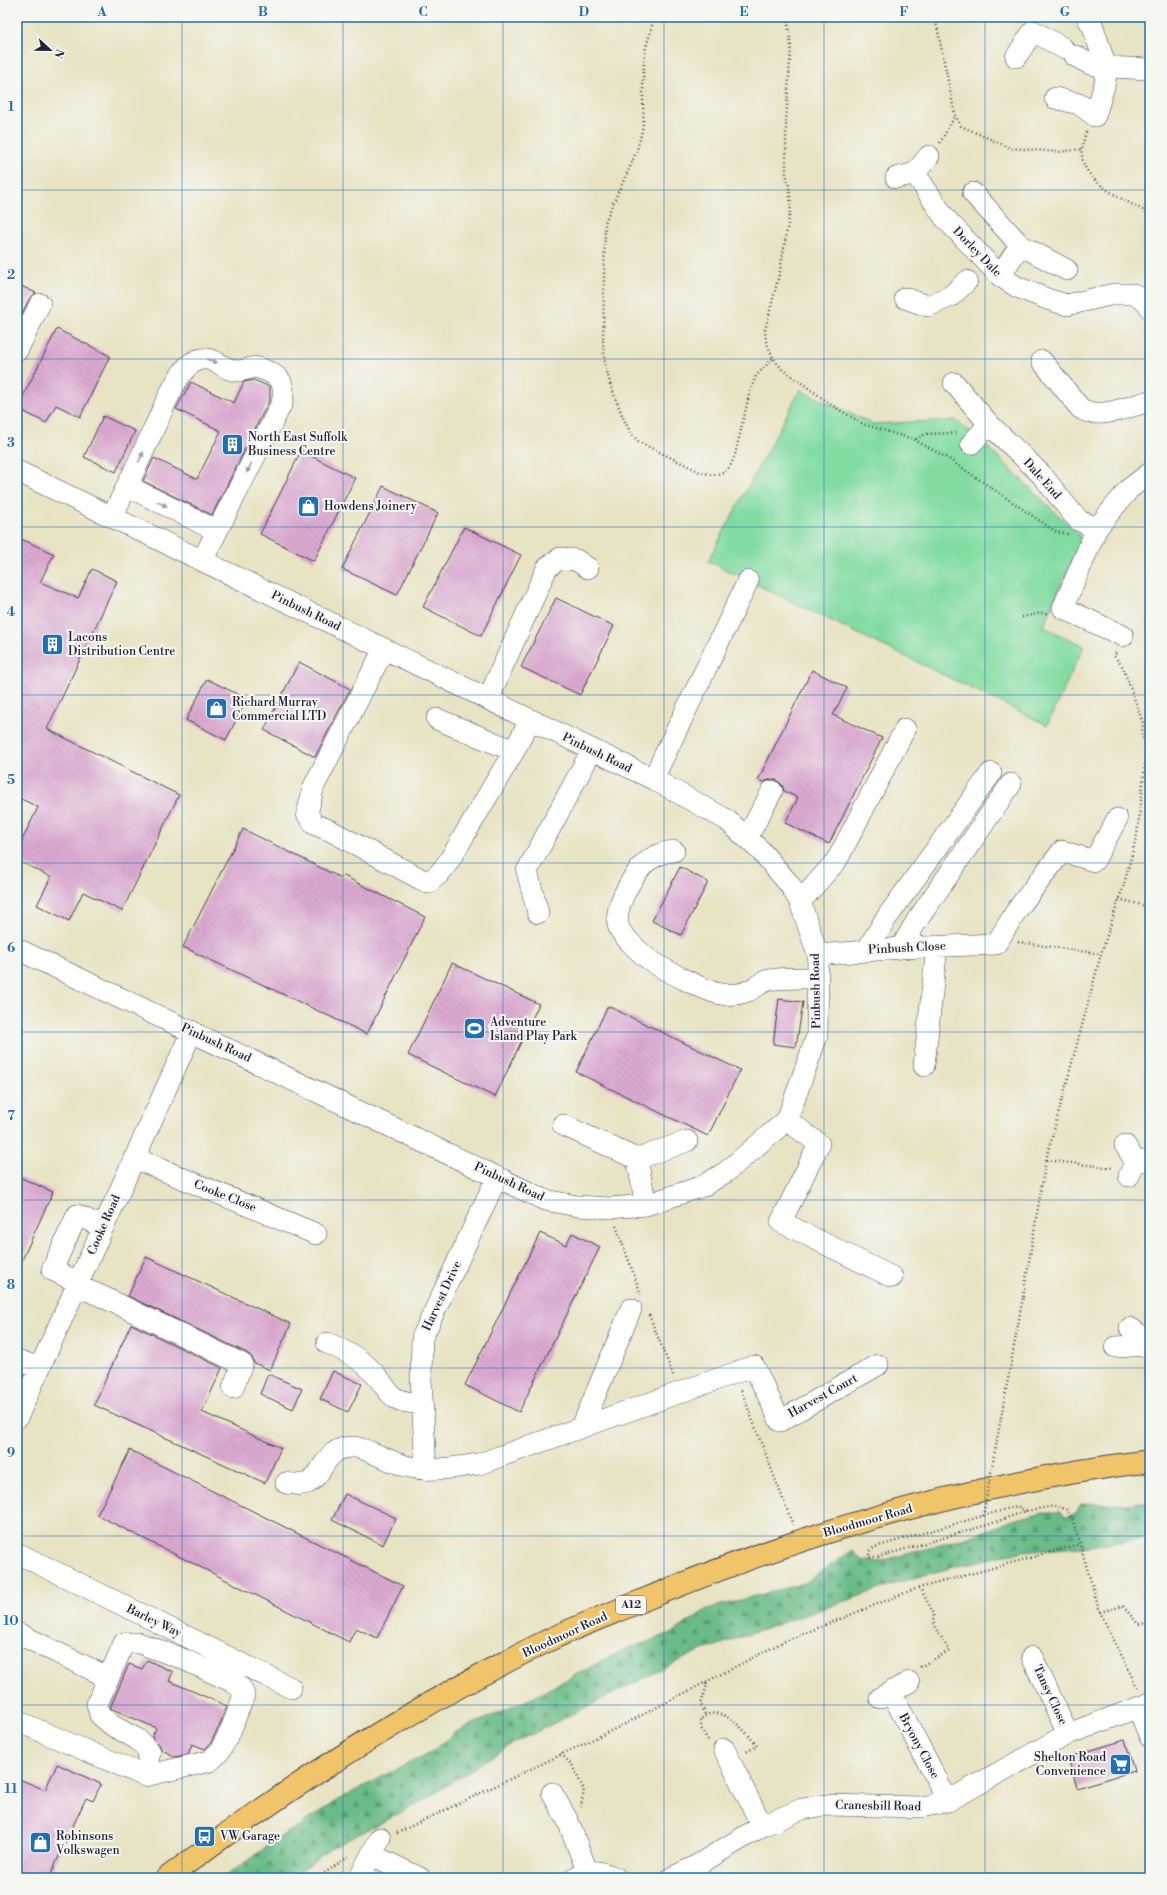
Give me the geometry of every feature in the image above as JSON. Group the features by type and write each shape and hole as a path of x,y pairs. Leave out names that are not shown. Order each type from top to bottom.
{"highway":[{"name":"Bloodmoor Road","path":"166,1878 209,1846 310,1776 441,1697 550,1640 692,1579 799,1541 882,1516 973,1493 1069,1473 1150,1461"}],"street":[{"path":"1055,98 1079,104 1095,116 1105,83 1106,67 1093,27 1087,17"},
{"path":"1016,57 1033,31 1090,64 1106,67 1150,69"},
{"name":"Dorley Dale","path":"929,156 905,175 944,217 982,273 1047,299 1067,305 1114,294 1134,294 1147,301 1150,308"},
{"path":"973,193 1020,245 1067,270"},
{"path":"905,298 928,306 951,296 1020,245"},
{"path":"17,350 40,304"},
{"path":"112,517 175,384 191,363 202,359 211,359 231,369 239,371 255,366 268,371 278,376 282,384 285,391 282,403 202,561"},
{"path":"1042,361 1080,408 1087,414 1104,413 1150,402"},
{"name":"Dale End","path":"954,383 979,435 1042,475 1072,513 1088,524"},
{"name":"Pinbush Road","path":"17,471 592,750 653,780 727,820 761,851 790,885 800,902 818,955 817,1036 787,1120 726,1172 703,1186 646,1205 610,1208 577,1206 545,1200 17,949"},
{"path":"1123,636 1063,608 1078,575 1088,524 1150,473"},
{"path":"127,486 218,531"},
{"path":"488,700 546,568 560,558 576,560 588,568"},
{"path":"653,780 748,581"},
{"path":"384,649 314,786 307,814 314,824 332,831 428,883 439,874 449,861 514,751 530,720"},
{"path":"437,719 514,751"},
{"path":"800,902 837,860 905,729"},
{"path":"538,913 527,871 592,750"},
{"path":"867,950 885,920 991,773"},
{"path":"901,948 916,922 1011,784"},
{"path":"747,838 772,791"},
{"path":"996,944 1017,910 1062,851 1094,861 1117,820"},
{"path":"674,851 665,852 655,856 644,864 626,891 619,912 617,922 620,930 649,960 699,986 720,994 734,995 748,991 769,980 818,978"},
{"name":"Pinbush Close","path":"818,955 867,950 996,944"},
{"path":"924,1066 937,946"},
{"name":"Cooke Road","path":"17,1418 192,1031"},
{"path":"787,1120 819,1144 781,1222 892,1278"},
{"path":"562,1125 637,1159 686,1141"},
{"name":"Cooke Close","path":"134,1158 316,1234"},
{"path":"637,1159 646,1205"},
{"name":"Harvest Drive","path":"426,1470 422,1404 422,1338 497,1177"},
{"path":"103,1227 77,1215 52,1270 101,1296 242,1364 233,1388"},
{"path":"582,1427 639,1309"},
{"path":"1130,1328 1150,1344"},
{"path":"327,1343 368,1367 393,1398 405,1403 422,1404"},
{"path":"1115,1347 1150,1344"},
{"path":"17,1360 40,1368"},
{"name":"Harvest Court","path":"744,1369 780,1421 878,1365"},
{"path":"286,1483 298,1485 308,1483 334,1453 340,1449 355,1446 399,1464 426,1470 448,1469 479,1464 744,1369"},
{"name":"Barley Way","path":"17,1553 291,1688"},
{"path":"17,1634 109,1678"},
{"path":"17,1721 145,1776 210,1761 220,1752 230,1732 244,1695 241,1688 233,1682 139,1643 124,1643 97,1704 100,1715 113,1726 137,1739 150,1752 145,1776"},
{"name":"Tansy Close","path":"1032,1657 1068,1734"},
{"name":"Bryony Close","path":"909,1682 885,1695 948,1801"},
{"path":"1143,1701 1150,1737"},
{"name":"Cranesbill Road","path":"671,1878 697,1873 762,1826 802,1809 826,1805 922,1807 948,1801 1068,1734 1143,1701"},
{"path":"724,1749 762,1826"},
{"path":"552,1793 568,1821 580,1874 607,1873 616,1878"},
{"path":"359,1878 376,1846 420,1878"}],"path":[{"path":"652,17 645,52 643,102 644,122 633,162 624,184 611,206 605,223 603,343 605,364 610,387 632,435 639,442 700,472 712,475 723,474 730,467 735,455 750,391 756,376 773,358"},
{"path":"787,17 791,46 786,120 786,174 791,206 780,271 765,330 766,341 773,358 782,369 863,424 915,440 949,459 1056,532 1067,535 1088,524"},
{"path":"935,17 955,115 961,126 1010,148 1059,152 1082,149"},
{"path":"929,156 937,150 955,115"},
{"path":"1095,116 1087,130 1082,149 1082,158 1088,172 1096,181 1115,195 1150,214"},
{"path":"915,440 926,434 961,433 979,435"},
{"path":"1022,617 1041,613 1051,615 1063,608"},
{"path":"1123,636 1114,656 1123,667 1143,723 1142,736 1148,743"},
{"path":"983,1516 1023,1297 1046,1160 1101,954 1119,899 1137,835 1150,722"},
{"path":"1119,899 1150,907"},
{"path":"996,944 1002,940 1101,954"},
{"path":"1046,1160 1134,1163"},
{"path":"610,1208 639,1309 680,1392"},
{"path":"744,1369 799,1541"},
{"path":"1026,1511 1017,1506 875,1547 869,1551 869,1557 878,1557 987,1526 1026,1511 1054,1506 1066,1510 1073,1521 1100,1612 1143,1701"},
{"path":"376,1846 396,1833 623,1725 783,1642 920,1588 1080,1544"},
{"path":"909,1682 914,1670 949,1652 933,1622 934,1614 920,1588"},
{"path":"1100,1612 1123,1606 1138,1624 1150,1623"},
{"path":"706,1681 707,1685 701,1704 706,1714"},
{"path":"561,1754 572,1765 584,1790 581,1811 568,1821"}],"green space":[{"path":"800,390 873,424 955,420 977,437 1079,535 1080,543 1054,600 1044,627 1084,646 1047,725 708,561"},
{"path":"1150,1501 1150,1537 1101,1545 1013,1553 958,1566 906,1580 695,1653 508,1746 421,1802 330,1849 291,1878 223,1878 276,1840 345,1796 433,1751 455,1732 530,1699 619,1652 674,1632 707,1609 805,1583 853,1550 861,1560 878,1562 966,1538 1016,1519 1043,1512 1060,1512 1066,1517 1076,1513 1081,1504 1125,1504"}],"building":[{"path":"17,284 36,293 29,299 17,324"},
{"path":"57,329 110,356 80,417 56,405 46,423 17,408"},
{"name":"North East Suffolk Business Centre","path":"254,380 270,387 270,399 212,515 143,481 154,458 197,479 221,431 176,409 191,382 234,403 244,382"},
{"path":"103,416 135,431 116,472 84,457"},
{"name":"Howdens Joinery","path":"301,451 355,478 314,561 260,534"},
{"path":"383,486 438,513 397,595 342,569"},
{"path":"464,527 521,555 481,636 423,607"},
{"path":"17,537 54,554 40,582 78,598 92,569 117,581 47,729 179,795 122,911 83,892 69,921 37,905 51,877 17,860 17,851 38,807 17,797"},
{"path":"556,598 614,626 580,695 521,667"},
{"path":"299,662 350,689 315,757 264,730"},
{"path":"812,670 847,688 833,715 882,738 829,844 785,823 798,798 784,791 782,785 777,780 771,779 764,782 758,780"},
{"name":"Richard Murray Commercial LTD","path":"207,679 247,699 226,740 186,720"},
{"path":"243,829 341,878 342,875 425,917 367,1034 183,947"},
{"path":"680,867 708,882 681,935 652,921"},
{"name":"Adventure Island Play Park","path":"452,963 539,1004 495,1097 408,1055"},
{"path":"779,999 803,1002 796,1047 773,1044"},
{"path":"608,1006 740,1070 708,1136 576,1072"},
{"path":"17,1176 53,1192 17,1271"},
{"path":"540,1233 566,1245 572,1233 600,1247 519,1412 465,1385"},
{"path":"146,1257 291,1324 270,1370 254,1363 252,1357 247,1353 128,1296"},
{"path":"131,1324 222,1368 202,1412 281,1448 265,1483 94,1405"},
{"path":"333,1371 362,1384 348,1412 320,1399"},
{"path":"268,1374 302,1389 293,1409 260,1394"},
{"path":"130,1450 403,1586 377,1638 356,1628 349,1642 97,1515"},
{"path":"345,1494 396,1518 383,1545 332,1520"},
{"path":"147,1660 173,1672 169,1681 227,1706 219,1727 210,1744 205,1749 192,1744 188,1754 176,1757 162,1750 159,1744 152,1737 156,1728 110,1708 129,1664 142,1669"},
{"path":"1125,1740 1134,1771 1077,1788 1068,1757"},
{"name":"Robinsons Volkswagen","path":"57,1764 101,1784 93,1801 86,1798 49,1878 17,1878 17,1778 45,1790"}],"place":[{"name":"North East Suffolk Business Centre","path":"232,444"},
{"name":"Howdens Joinery","path":"308,506"},
{"name":"Lacons Distribution Centre","path":"52,644"},
{"name":"Richard Murray Commercial LTD","path":"217,709"},
{"name":"Adventure Island Play Park","path":"474,1029"},
{"name":"Shelton Road Convenience","path":"1121,1764"},
{"name":"VW Garage","path":"205,1836"},
{"name":"Robinsons Volkswagen","path":"41,1843"}]}
